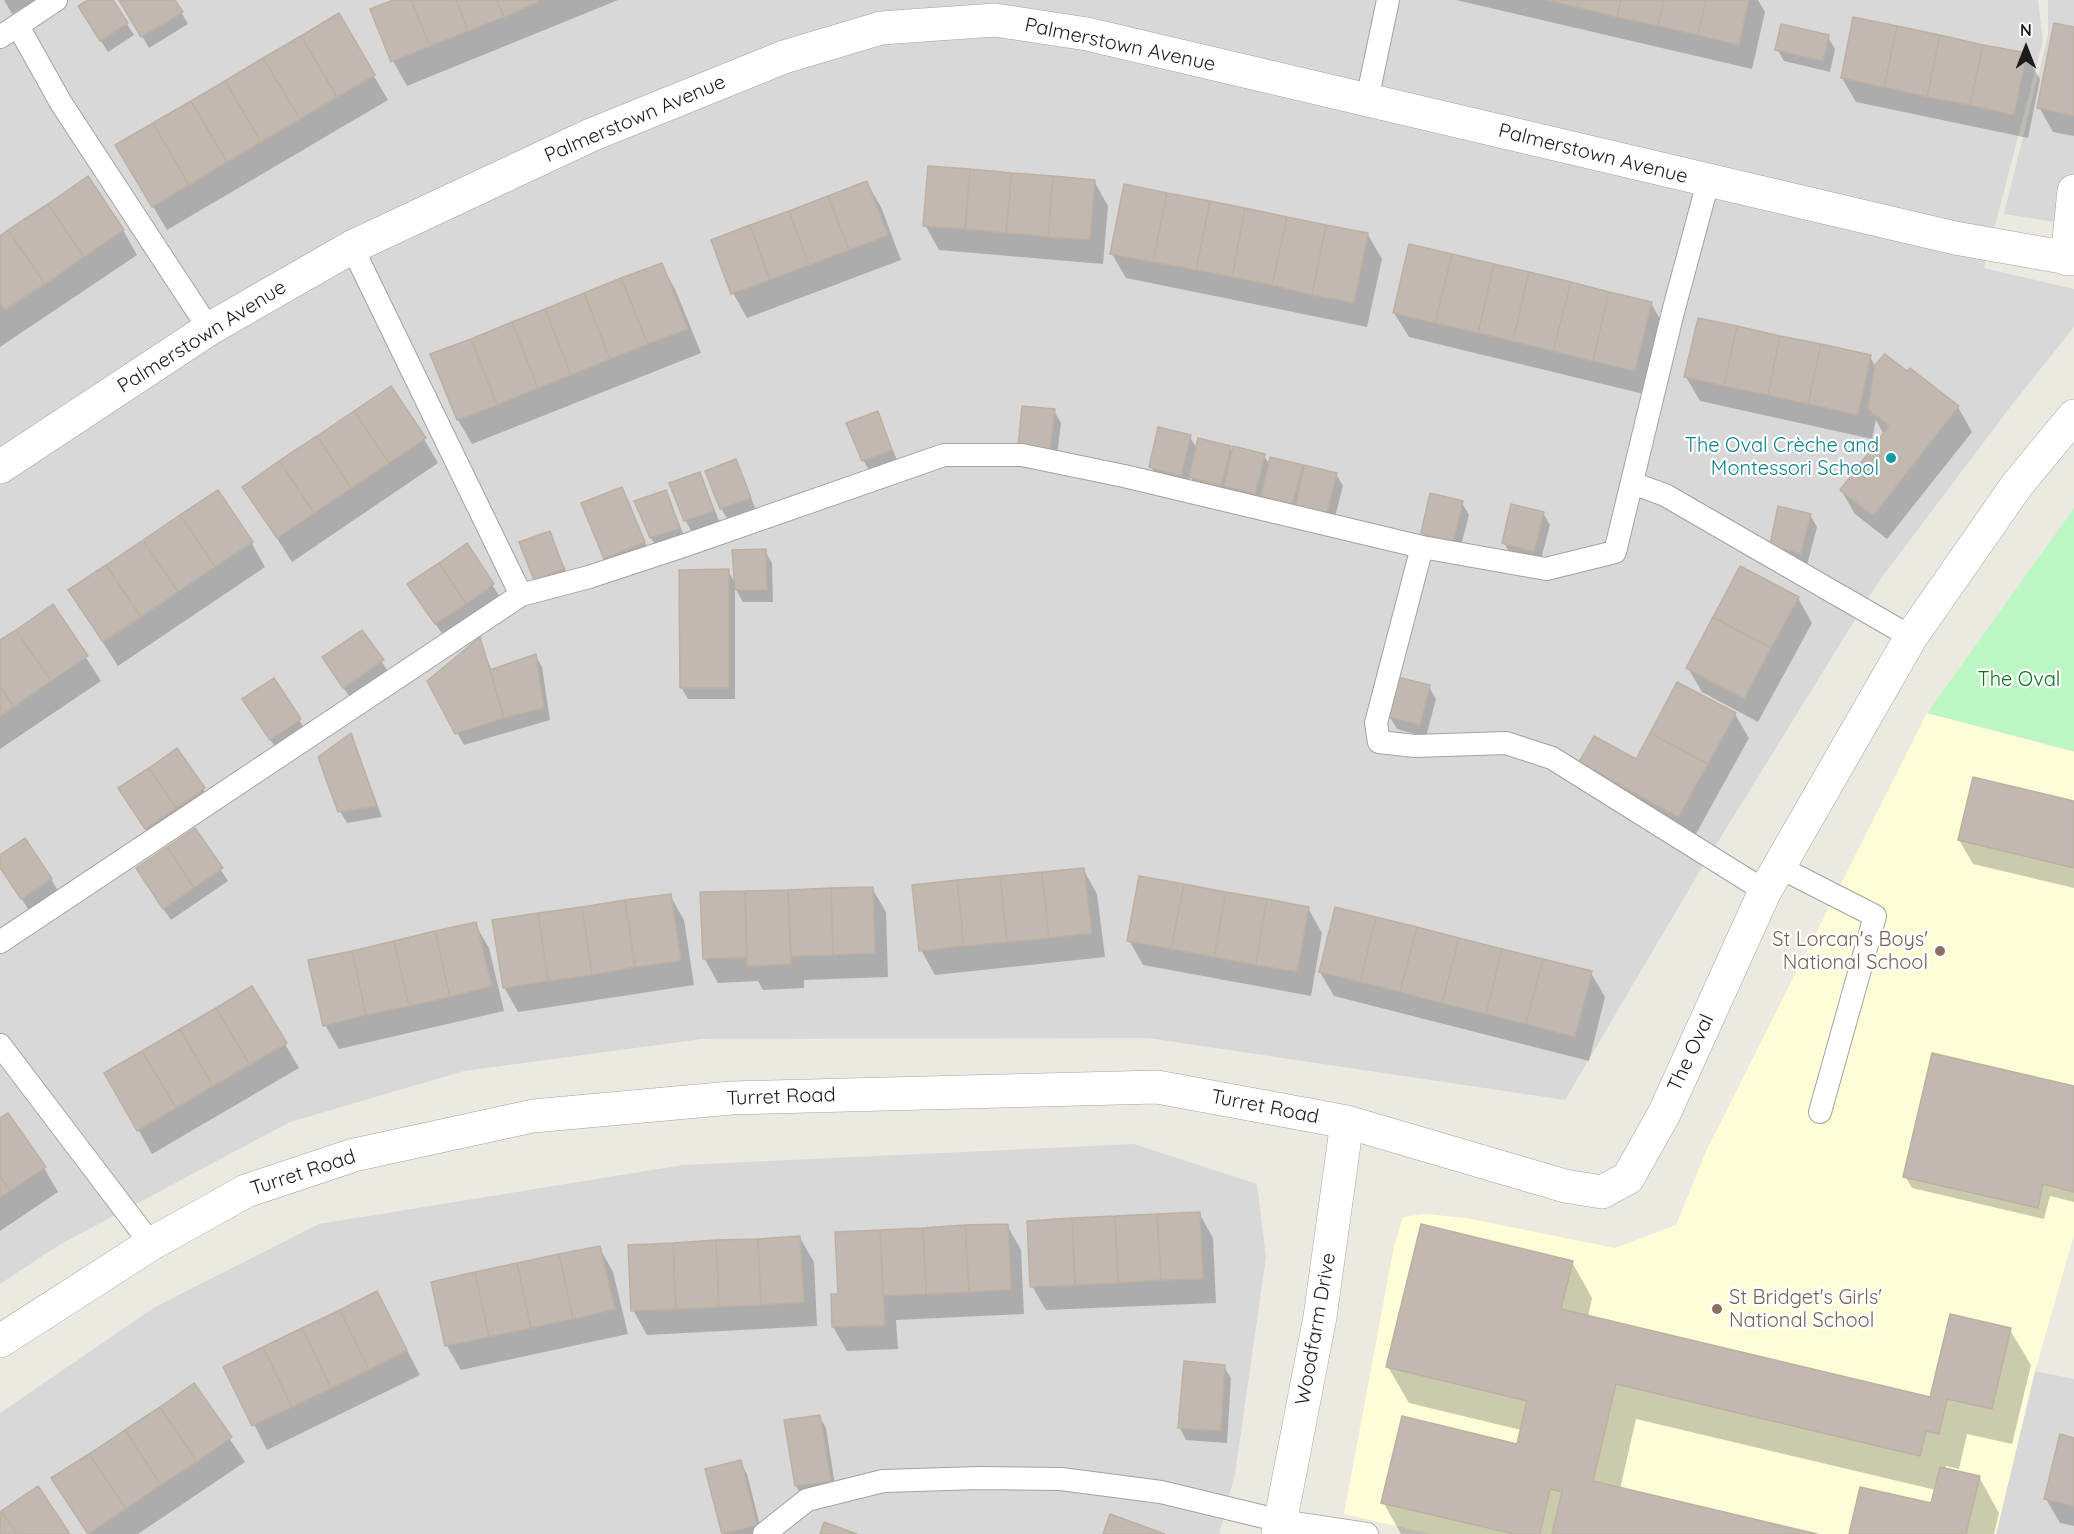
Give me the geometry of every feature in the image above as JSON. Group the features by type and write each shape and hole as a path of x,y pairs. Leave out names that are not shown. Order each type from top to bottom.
{"street":[{"name":"Palmerstown Avenue","path":"0,467 209,329 352,247 591,135 783,57 881,28 995,21 1076,32 1708,182 1955,238 2071,259"},
{"path":"2071,259 2074,191"},
{"name":"The Oval","path":"1602,1192 1628,1178 1664,1114 1772,879 1911,637 2017,485 2074,416"},
{"name":"Turret Road","path":"0,1341 151,1244 246,1191 354,1155 533,1116 731,1098 1157,1087 1347,1122 1564,1186 1602,1192"},
{"name":"Woodfarm Drive","path":"1279,1527 1320,1317 1347,1122"}],"lane":[{"path":"56,0 9,32 61,103 209,329"},
{"path":"1367,100 1388,0"},
{"path":"0,942 521,595 589,577 675,549 944,455 1022,455 1124,476 1422,547 1546,569 1615,552 1673,312 1708,182"},
{"path":"352,247 521,595"},
{"path":"1632,483 1665,495 1911,637"},
{"path":"1422,547 1376,723 1379,742 1416,746 1506,743 1552,758 1772,879 1875,916 1820,1112"},
{"path":"0,1045 151,1244"},
{"path":"764,1534 807,1500 883,1481 980,1478 1061,1479 1161,1492 1279,1527 1367,1534"}],"shaded area":[{"path":"0,0 2038,0 2043,41 1984,268 2074,289 2074,327 2014,402 1879,581 1698,874 1565,1100 1148,1038 702,1039 464,1071 290,1122 59,1245 0,1284"},
{"path":"2048,0 2074,0 2074,225 2004,214 2048,35"},
{"name":"St Bridget's Girls' National School","path":"1927,713 2074,752 2074,1235 2035,1371 1996,1534 1431,1534 1344,1514 1394,1246 1403,1217 1425,1214 1466,1218 1615,1248 1676,1225 1707,1149"},
{"path":"1134,1144 1257,1184 1266,1257 1235,1474 1219,1534 0,1534 0,1413 155,1307 319,1224 683,1165"},
{"path":"2035,1371 2074,1379 2074,1534 1996,1534"}],"green space":[{"name":"The Oval","path":"2074,508 2074,751 1927,713 2070,514"}],"building":[{"path":"88,0 113,0 128,23 100,41 78,6"},
{"path":"119,0 175,0 183,12 141,37"},
{"path":"393,0 411,0 430,46 391,62 370,9"},
{"path":"411,0 456,0 468,31 430,46"},
{"path":"456,0 497,0 504,17 468,31"},
{"path":"497,0 538,0 539,2 504,17"},
{"path":"1546,0 1578,0 1577,7"},
{"path":"1578,0 1621,0 1617,17 1577,7"},
{"path":"1621,0 1664,0 1658,26 1617,17"},
{"path":"1664,0 1706,0 1698,35 1658,26"},
{"path":"1706,0 1749,0 1739,45 1698,35"},
{"path":"339,13 375,75 337,97 301,36"},
{"path":"1853,17 1897,26 1884,87 1841,78"},
{"path":"2054,23 2074,27 2074,116 2037,108"},
{"path":"1781,24 1829,35 1823,61 1775,50"},
{"path":"1897,26 1940,35 1927,97 1884,87"},
{"path":"1940,35 1983,45 1970,105 1927,97"},
{"path":"301,36 337,97 300,119 263,58"},
{"path":"1983,45 2027,53 2014,115 1970,105"},
{"path":"263,58 300,119 261,142 225,81"},
{"path":"225,81 261,142 227,162 191,101"},
{"path":"191,101 227,162 189,185 153,123"},
{"path":"153,123 189,185 152,207 115,145"},
{"path":"928,166 970,169 965,229 923,226"},
{"path":"970,169 1012,173 1006,233 965,229"},
{"path":"1012,173 1053,176 1048,237 1006,233"},
{"path":"88,176 124,230 84,257 48,204"},
{"path":"1053,176 1095,180 1090,240 1048,237"},
{"path":"867,181 888,235 849,250 828,196"},
{"path":"1124,184 1167,193 1153,262 1110,254"},
{"path":"1167,193 1210,201 1196,270 1153,262"},
{"path":"828,196 849,250 809,265 789,211"},
{"path":"1210,201 1245,208 1232,277 1196,270"},
{"path":"48,204 84,257 45,284 8,230"},
{"path":"1245,208 1287,217 1272,285 1232,277"},
{"path":"789,211 809,265 770,280 750,225"},
{"path":"1287,217 1326,225 1312,295 1272,285"},
{"path":"750,225 770,280 731,294 711,240"},
{"path":"1326,225 1368,233 1354,303 1312,295"},
{"path":"8,230 45,284 5,310 0,303 0,236"},
{"path":"1409,244 1452,254 1435,323 1393,313"},
{"path":"1452,254 1494,264 1478,333 1435,323"},
{"path":"662,263 688,329 648,344 621,278"},
{"path":"1494,264 1529,272 1513,341 1478,333"},
{"path":"1529,272 1571,282 1553,351 1513,341"},
{"path":"621,278 648,344 610,359 584,293"},
{"path":"1571,282 1609,292 1593,361 1553,351"},
{"path":"1609,292 1652,302 1635,371 1593,361"},
{"path":"584,293 610,359 571,375 545,309"},
{"path":"545,309 571,375 538,388 512,322"},
{"path":"1698,318 1737,326 1724,386 1684,377"},
{"path":"512,322 538,388 497,405 471,339"},
{"path":"1737,326 1780,336 1768,395 1724,386"},
{"path":"1780,336 1821,344 1808,404 1768,395"},
{"path":"471,339 497,405 457,420 430,354"},
{"path":"1821,344 1871,355 1858,415 1808,404"},
{"name":"The Oval Crèche and Montessori School","path":"1885,354 1907,371 1910,368 1959,406 1873,516 1840,490 1889,426 1868,409 1875,365"},
{"path":"391,386 426,438 389,463 354,411"},
{"path":"1022,406 1055,409 1050,450 1018,446"},
{"path":"354,411 389,463 351,488 317,436"},
{"path":"878,411 892,450 862,461 846,423"},
{"path":"1158,427 1191,435 1181,476 1149,467"},
{"path":"317,436 351,488 314,513 279,461"},
{"path":"1198,438 1231,446 1221,486 1189,477"},
{"path":"1233,446 1265,454 1255,494 1224,486"},
{"path":"1270,457 1303,465 1292,505 1261,496"},
{"path":"736,459 751,498 720,509 705,471"},
{"path":"279,461 314,513 277,538 242,487"},
{"path":"1304,465 1337,473 1327,513 1296,505"},
{"path":"700,472 714,511 684,521 669,483"},
{"path":"622,487 645,542 604,559 581,503"},
{"path":"218,490 253,542 215,567 180,515"},
{"path":"666,490 680,528 650,538 634,501"},
{"path":"1430,493 1463,501 1453,542 1421,533"},
{"path":"1511,504 1544,512 1534,552 1502,543"},
{"path":"1778,506 1811,514 1801,554 1770,545"},
{"path":"180,515 215,567 178,592 143,540"},
{"path":"550,531 564,569 534,580 519,542"},
{"path":"143,540 178,592 141,617 106,565"},
{"path":"467,543 494,584 466,604 439,563"},
{"path":"766,549 767,590 735,590 732,550"},
{"path":"439,563 466,604 435,624 407,584"},
{"path":"106,565 141,617 103,642 68,590"},
{"path":"1740,566 1799,597 1771,648 1713,617"},
{"path":"729,569 729,688 680,688 679,570"},
{"path":"53,604 88,656 51,681 16,630"},
{"path":"1713,617 1771,648 1744,699 1686,668"},
{"path":"16,630 51,681 14,707 0,686 0,640"},
{"path":"362,630 384,660 343,688 322,657"},
{"path":"480,637 504,718 455,734 427,681"},
{"path":"536,654 544,708 504,718 490,670"},
{"path":"1397,677 1430,685 1420,725 1388,717"},
{"path":"274,678 301,719 270,740 242,699"},
{"path":"1677,682 1736,713 1708,764 1650,733"},
{"path":"0,686 14,707 0,716"},
{"path":"351,733 377,806 338,812 318,757"},
{"path":"1650,733 1708,764 1678,817 1579,762 1594,736 1636,759"},
{"path":"177,748 205,788 176,808 149,768"},
{"path":"149,768 176,808 145,829 118,788"},
{"path":"1973,777 2074,801 2074,868 1958,840"},
{"path":"195,828 223,868 194,888 167,847"},
{"path":"25,838 52,879 21,899 0,868 0,855"},
{"path":"167,847 194,888 163,909 136,868"},
{"path":"1084,868 1092,933 1049,938 1042,872"},
{"path":"1042,872 1049,938 1007,942 1000,876"},
{"path":"1000,876 1007,942 964,946 957,880"},
{"path":"1139,876 1184,884 1171,949 1127,941"},
{"path":"957,880 964,946 919,951 912,885"},
{"path":"1184,884 1226,892 1214,957 1171,949"},
{"path":"873,887 875,953 833,955 831,888"},
{"path":"831,888 833,955 791,956 788,890"},
{"path":"788,890 791,964 747,966 745,891"},
{"path":"745,891 747,957 703,959 700,892"},
{"path":"1226,892 1267,899 1256,965 1214,957"},
{"path":"671,894 681,961 635,967 625,900"},
{"path":"1267,899 1309,907 1297,972 1256,965"},
{"path":"625,900 635,967 592,975 582,907"},
{"path":"582,907 592,975 548,981 538,913"},
{"path":"1335,907 1376,917 1360,982 1319,972"},
{"path":"538,913 548,981 503,988 492,920"},
{"path":"1376,917 1417,927 1400,992 1360,982"},
{"path":"476,922 492,986 450,997 435,931"},
{"path":"1417,927 1459,938 1442,1003 1400,992"},
{"path":"435,931 450,997 409,1006 394,941"},
{"path":"1459,938 1502,949 1486,1014 1442,1003"},
{"path":"394,941 409,1006 366,1015 352,951"},
{"path":"1502,949 1543,959 1526,1024 1486,1014"},
{"path":"352,951 366,1015 323,1026 308,960"},
{"path":"1543,959 1592,971 1575,1037 1526,1024"},
{"path":"252,986 287,1043 250,1065 216,1008"},
{"path":"216,1008 250,1065 213,1086 180,1029"},
{"path":"180,1029 213,1086 176,1108 142,1051"},
{"path":"142,1051 176,1108 137,1131 104,1073"},
{"path":"1932,1053 2074,1086 2074,1192 2043,1184 2038,1208 1903,1177"},
{"path":"8,1113 46,1167 10,1191 0,1176 0,1118"},
{"path":"0,1176 10,1191 0,1198"},
{"path":"1200,1212 1203,1279 1161,1280 1157,1214"},
{"path":"1157,1214 1161,1280 1118,1283 1115,1216"},
{"path":"1115,1216 1118,1283 1075,1285 1072,1218"},
{"path":"1072,1218 1075,1285 1030,1287 1027,1221"},
{"path":"1008,1224 1011,1290 969,1292 965,1225"},
{"path":"1421,1224 1573,1261 1561,1309 1930,1397 1950,1314 2011,1328 1992,1409 1947,1399 1939,1434 1926,1431 1920,1456 1616,1384 1593,1481 1817,1534 1552,1534 1562,1492 1550,1489 1540,1534 1514,1534 1381,1503 1402,1416 1517,1444 1527,1401 1386,1367"},
{"path":"965,1225 969,1292 926,1294 923,1228"},
{"path":"923,1228 926,1294 883,1296 880,1230"},
{"path":"880,1230 885,1325 832,1327 831,1294 838,1294 835,1232"},
{"path":"800,1236 804,1302 761,1305 758,1239"},
{"path":"758,1239 761,1305 719,1307 716,1240"},
{"path":"716,1240 719,1307 676,1309 673,1243"},
{"path":"673,1243 676,1309 631,1311 628,1245"},
{"path":"600,1246 615,1309 573,1319 559,1254"},
{"path":"559,1254 573,1319 531,1328 517,1263"},
{"path":"517,1263 531,1328 489,1337 475,1272"},
{"path":"475,1272 489,1337 445,1346 431,1282"},
{"path":"377,1291 407,1350 369,1370 340,1310"},
{"path":"340,1310 369,1370 331,1388 302,1328"},
{"path":"302,1328 331,1388 292,1407 263,1347"},
{"path":"263,1347 292,1407 252,1426 223,1367"},
{"path":"1184,1361 1225,1365 1221,1431 1178,1428"},
{"path":"194,1383 232,1437 197,1462 160,1407"},
{"path":"160,1407 197,1462 161,1485 125,1430"},
{"path":"820,1415 831,1481 795,1486 784,1420"},
{"path":"125,1430 161,1485 126,1509 89,1454"},
{"path":"2060,1434 2074,1438 2074,1506 2044,1499"},
{"path":"89,1454 126,1509 88,1534 51,1478"},
{"path":"741,1460 757,1525 722,1534 705,1469"},
{"path":"1940,1467 1980,1476 1966,1534 1849,1534 1860,1487 1931,1503"},
{"path":"38,1486 70,1534 17,1534 1,1511"},
{"path":"1,1511 17,1534 0,1534"},
{"path":"1110,1514 1165,1534 1103,1534"},
{"path":"824,1522 857,1534 820,1534"}],"place":[{"name":"The Oval Crèche and Montessori School","path":"1891,458"},
{"name":"St Lorcan's Boys' National School","path":"1940,951"},
{"name":"St Bridget's Girls' National School","path":"1717,1309"}]}
